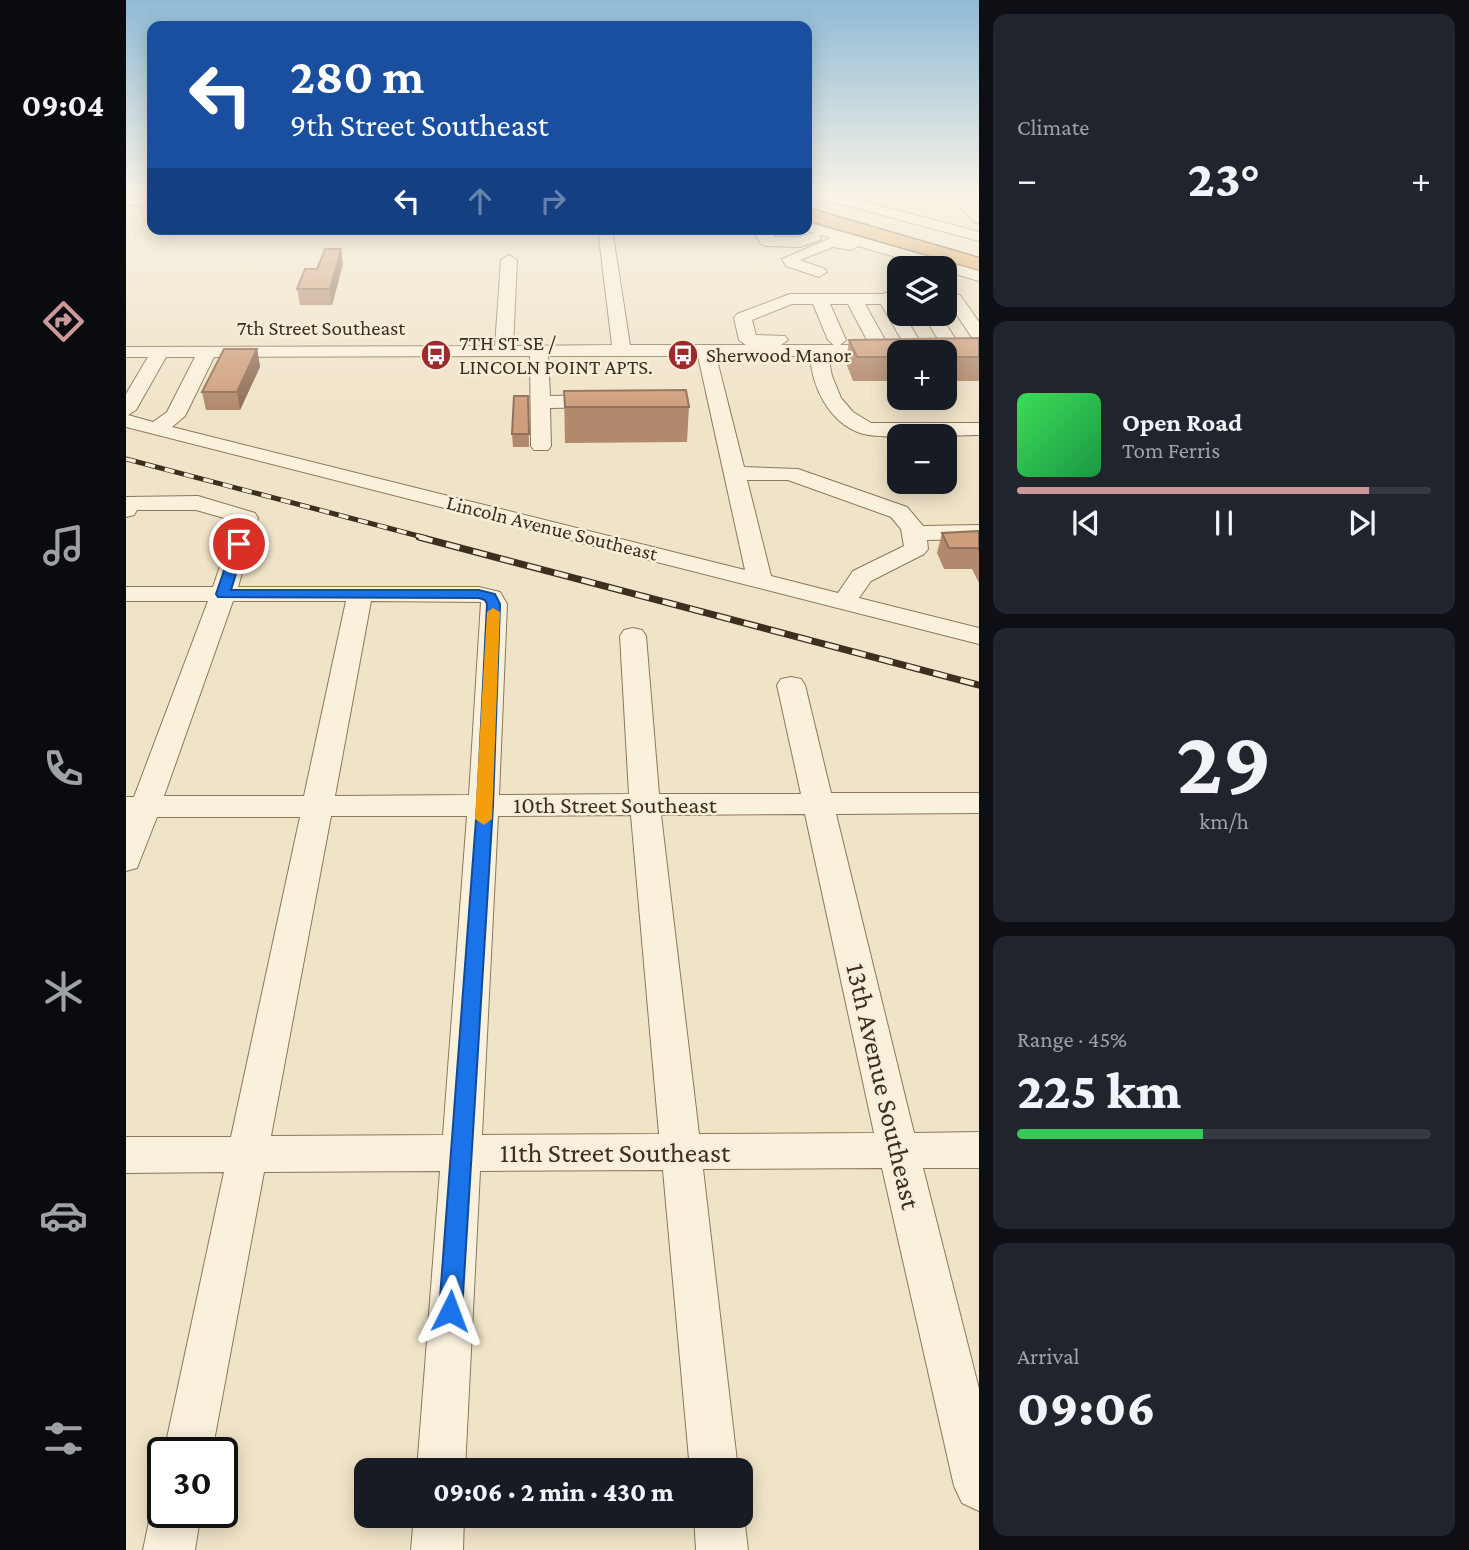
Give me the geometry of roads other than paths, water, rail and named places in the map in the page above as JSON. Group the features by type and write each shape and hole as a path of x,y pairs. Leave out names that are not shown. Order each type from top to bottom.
{"street":[{"path":"505,350 509,264"},
{"path":"610,264 622,350"},
{"path":"805,264 832,267"},
{"path":"782,272 802,279 839,264"},
{"path":"933,264 979,276"},
{"path":"957,281 971,285 979,291"},
{"path":"887,297 819,299 792,321 837,340 887,340"},
{"path":"819,299 837,340"},
{"path":"854,299 876,340"},
{"path":"957,299 979,299"},
{"path":"957,309 979,338"},
{"path":"905,326 910,340"},
{"path":"938,326 947,340 979,338"},
{"path":"539,350 541,446"},
{"name":"7th Street Southeast","path":"126,352 979,350"},
{"path":"706,351 709,401 734,473 760,581"},
{"path":"819,351 819,364 834,405 852,423 867,429 979,429"},
{"path":"126,410 160,352"},
{"path":"155,429 176,416 207,352"},
{"path":"540,402 620,401"},
{"name":"Lincoln Avenue Southeast","path":"126,421 979,636"},
{"path":"734,473 790,474 899,512 910,521 916,533 916,549 862,576 844,602"},
{"path":"126,510 130,503 198,503 247,518 223,594 136,807 126,860"},
{"path":"916,533 979,532"},
{"path":"126,594 479,594 491,597 494,604 485,806 442,1458"},
{"path":"191,1437 360,594"},
{"path":"633,636 645,805 713,1458"},
{"name":"13th Avenue Southeast","path":"790,685 979,1486"},
{"name":"10th Street Southeast","path":"136,807 979,803"},
{"name":"11th Street Southeast","path":"126,1155 979,1150"},
{"path":"169,1550 173,1528"},
{"path":"437,1550 438,1528"},
{"path":"720,1528 722,1550"}],"railway":[{"path":"126,459 426,538"},
{"path":"419,537 979,685"}],"place":[{"name":"7TH ST SE / LINCOLN POINT APTS.","path":"436,355"},
{"name":"Sherwood Manor","path":"683,355"}]}
